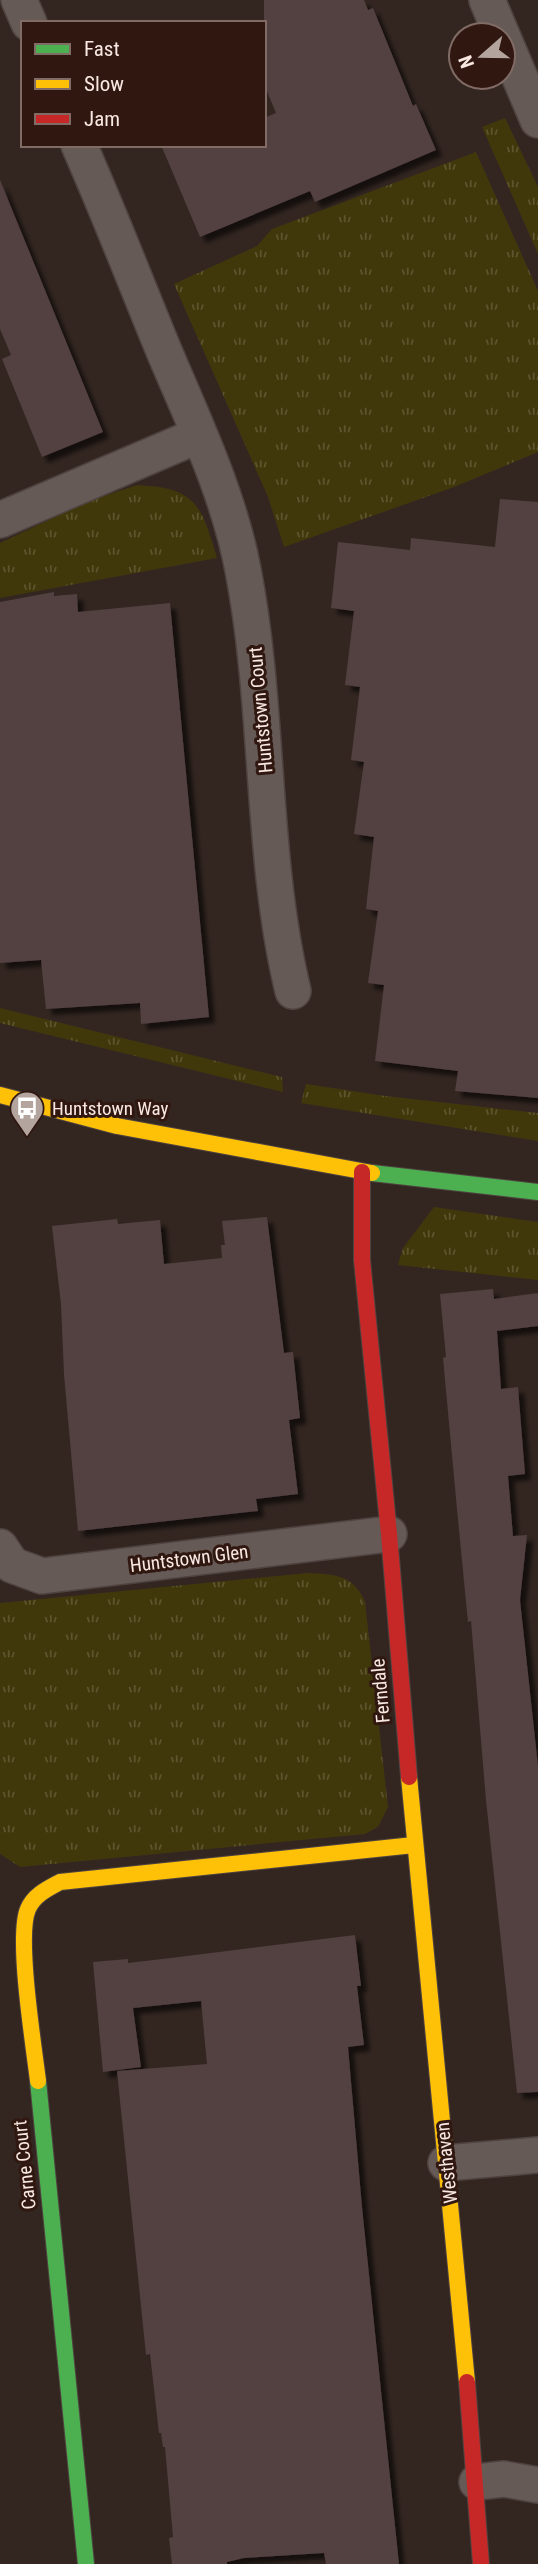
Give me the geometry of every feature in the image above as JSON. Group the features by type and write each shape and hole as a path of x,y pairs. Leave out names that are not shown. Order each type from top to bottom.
{"street":[{"path":"19,0 28,21"},
{"path":"487,0 538,120"},
{"name":"Huntstown Court","path":"80,147 199,435 229,516 247,592 276,889 293,991"},
{"path":"0,520 199,435"},
{"path":"0,1095 117,1126 362,1172 538,1192"},
{"name":"Ferndale","path":"362,1172 362,1256 389,1534 414,1845"},
{"name":"Huntstown Glen","path":"0,1547 12,1565 42,1576 389,1534"},
{"name":"Westhaven","path":"414,1845 477,2482 481,2564"},
{"name":"Carne Court","path":"86,2564 23,1936 23,1920 27,1907 44,1890 60,1882 414,1845"},
{"path":"446,2163 538,2155"},
{"path":"477,2482 504,2479 538,2485"}],"green space":[{"path":"505,118 538,187 538,254 482,127"},
{"path":"476,152 538,291 538,452 454,487 284,547 268,497 174,284 257,246 272,229"},
{"path":"137,485 173,490 194,503 206,525 217,558 0,598 0,543 89,501"},
{"path":"0,1008 282,1077 283,1092 0,1023"},
{"path":"306,1084 385,1096 538,1113 538,1141 301,1103"},
{"path":"434,1207 538,1222 538,1280 398,1265 403,1248"},
{"path":"308,1573 335,1575 349,1581 365,1602 388,1807 378,1827 365,1834 20,1867 0,1854 0,1603"}],"building":[{"path":"264,0 364,0 368,10 373,8 413,106 416,104 436,150 315,202 310,191 200,237 162,147 266,147 266,117 276,113 266,89"},
{"path":"0,180 103,432 42,457 2,359 11,355 0,329"},
{"path":"500,499 538,502 538,1098 455,1091 458,1071 375,1061 384,985 368,983 378,911 366,909 374,837 354,834 364,762 351,760 360,687 345,685 354,611 331,608 338,542 410,550 411,538 495,547"},
{"path":"54,592 54,596 77,594 78,612 170,603 209,1017 141,1024 140,1003 46,1009 41,960 0,963 0,602"},
{"path":"267,1217 284,1353 293,1352 300,1418 289,1420 298,1494 256,1499 258,1511 78,1531 64,1374 61,1304 52,1226 117,1219 118,1224 160,1220 164,1264 222,1258 221,1245 225,1245 222,1221"},
{"path":"493,1289 494,1299 538,1293 538,1326 497,1331 501,1389 518,1387 525,1474 508,1476 513,1536 527,1535 520,1600 538,1766 538,2092 517,2093 486,1800 471,1621 468,1622 457,1509 440,1294"},
{"path":"355,1935 361,1986 357,1986 364,2045 348,2047 399,2564 326,2564 324,2553 244,2558 227,2564 172,2564 169,2538 173,2537 165,2447 159,2433 150,2354 146,2355 117,2071 207,2064 201,2001 133,2008 141,2067 103,2072 93,1962 128,1959 128,1963"}],"traffic: fast":[{"path":"372,1173 538,1192"},
{"path":"38,2081 86,2564"}],"traffic: slow":[{"path":"0,1095 117,1126 372,1173"},
{"path":"409,1777 467,2382"},
{"path":"38,2081 24,1942 28,1909 37,1896 46,1890 60,1882 414,1845"}],"traffic: jam":[{"path":"362,1172 362,1260 409,1777"},
{"path":"467,2382 481,2564"}],"place":[{"name":"Huntstown Way","path":"27,1138"}]}
